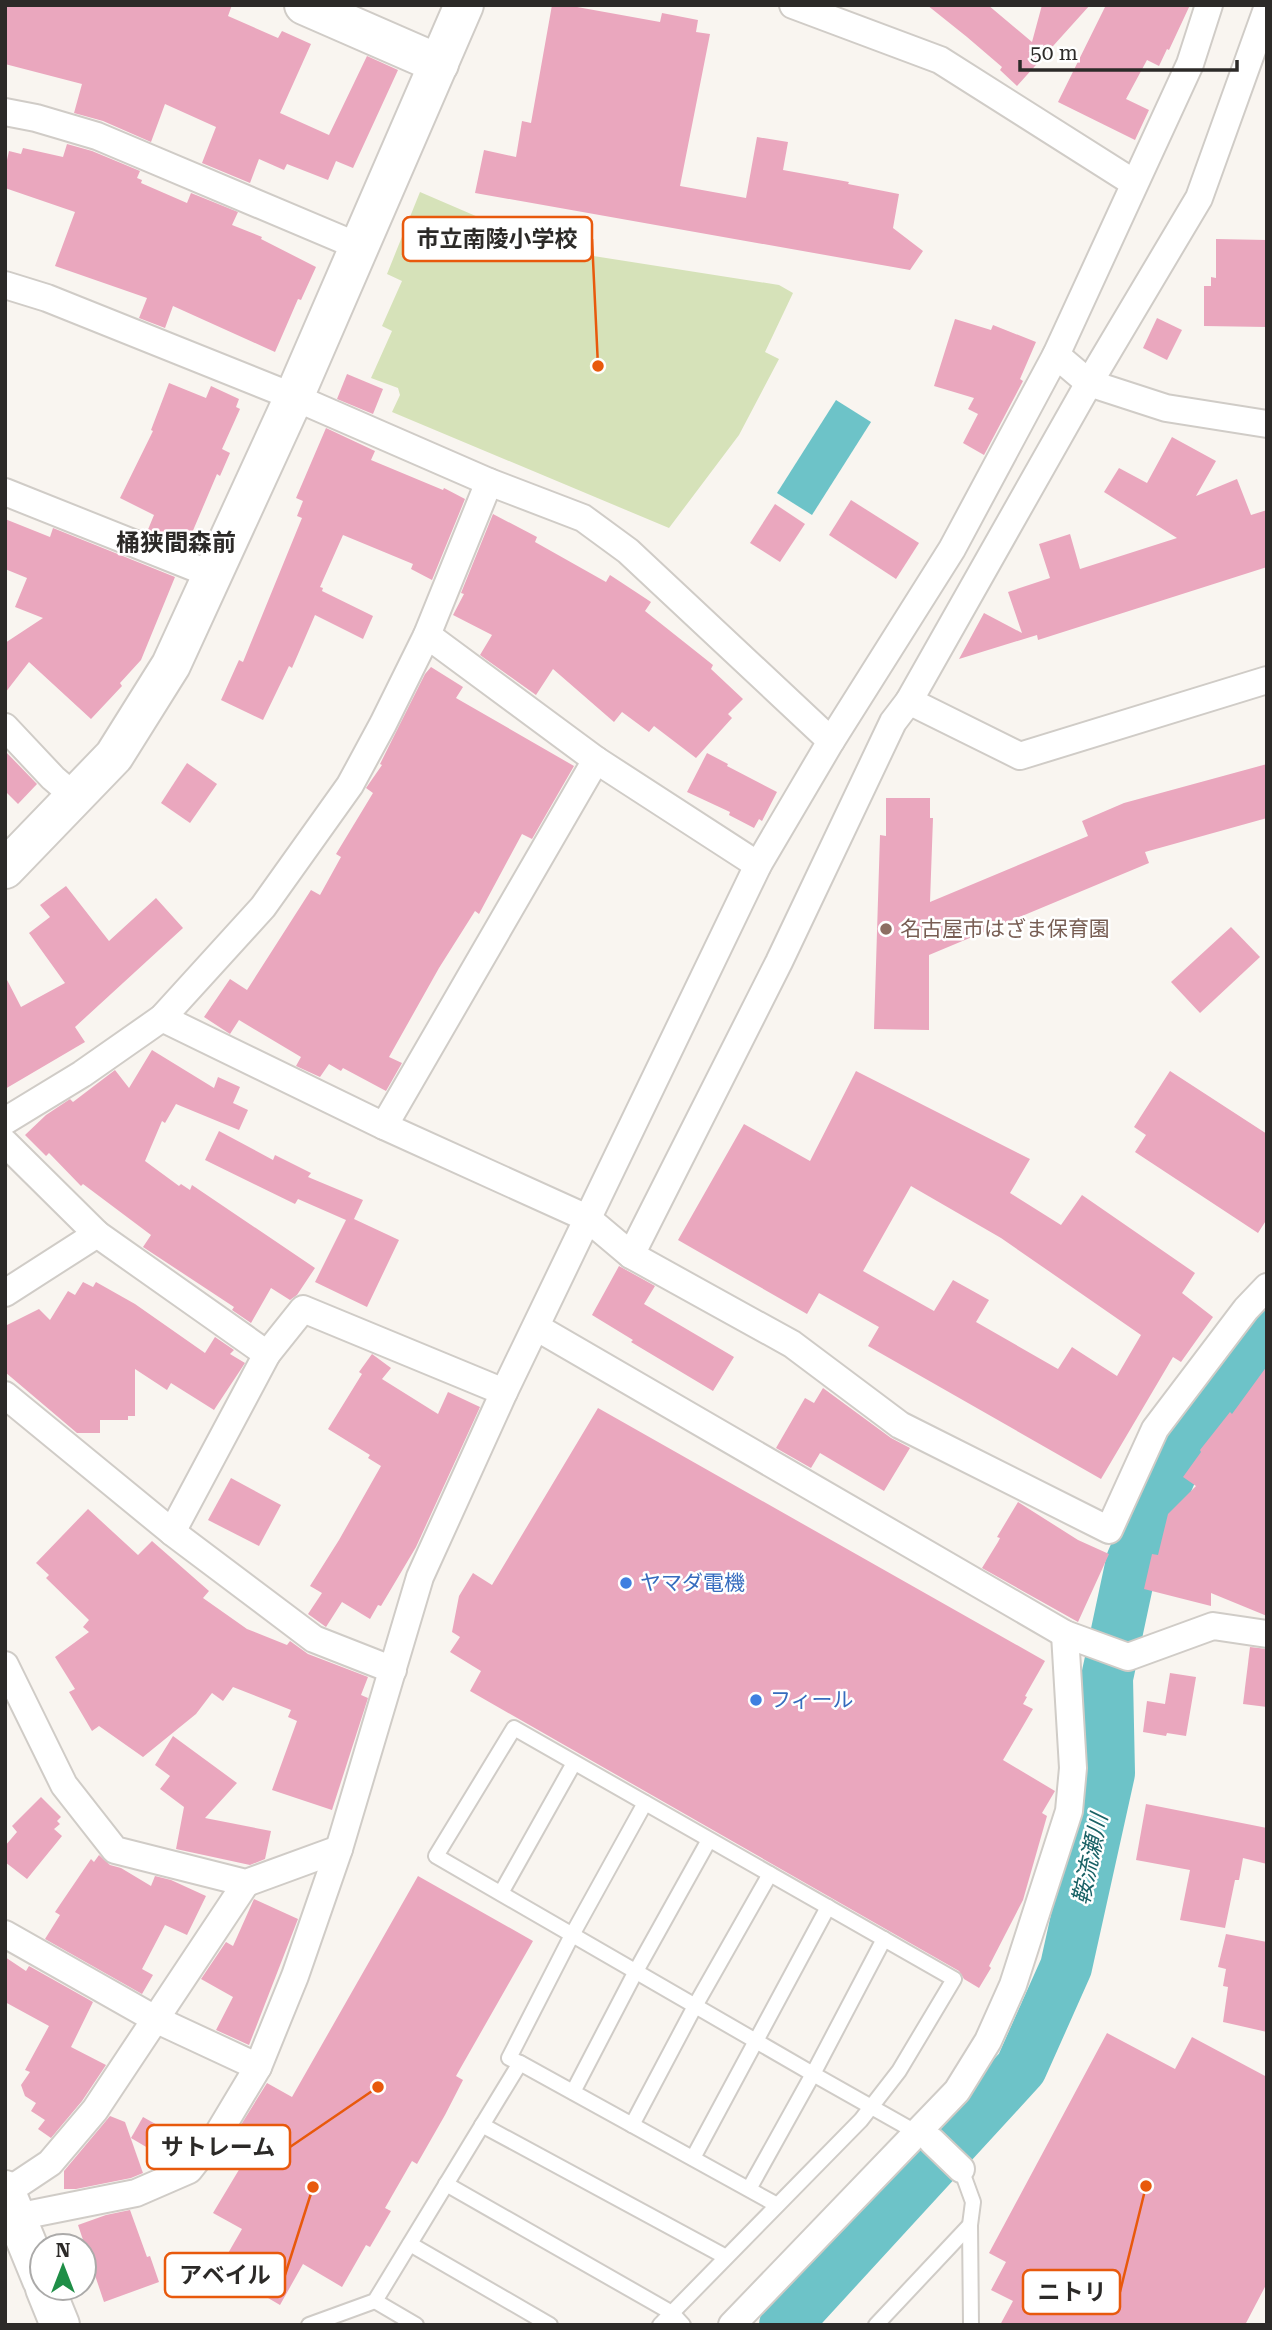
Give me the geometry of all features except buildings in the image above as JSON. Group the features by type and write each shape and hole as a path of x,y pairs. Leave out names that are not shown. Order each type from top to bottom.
{"street":[{"path":"304,5 439,64"},
{"path":"5,869 114,756 171,666 294,397 464,5"},
{"path":"793,5 940,60 1134,183"},
{"path":"8,2198 136,2193 189,2170 219,2132 258,2067 295,1976 339,1849 420,1577 504,1392 758,865 831,741 952,549 1056,355 1190,64 1209,5"},
{"path":"631,1255 779,962 893,722 909,702 1089,383 1199,198 1267,9"},
{"path":"5,111 97,136 360,247"},
{"path":"5,285 47,298 294,397 489,482 583,518 628,551 831,741"},
{"path":"1056,355 1089,383 1166,408 1267,424"},
{"path":"5,1121 82,1074 162,1018 263,906 342,795 383,724 427,635 489,482"},
{"path":"5,492 213,575"},
{"path":"427,635 596,760 758,865"},
{"path":"909,702 1020,756 1267,680"},
{"path":"5,727 75,797"},
{"path":"384,1125 596,760"},
{"path":"162,1018 384,1125 587,1218 631,1255 792,1344 900,1425 1109,1530 1155,1429 1267,1287"},
{"path":"5,1143 97,1234 267,1354"},
{"path":"5,1293 97,1234"},
{"path":"172,1532 267,1354 303,1309 504,1392"},
{"path":"536,1327 1066,1634 1128,1657 1213,1626 1267,1634"},
{"path":"5,1395 172,1532 314,1639 394,1670"},
{"path":"732,2325 925,2137 988,2041 1013,1984 1069,1811 1073,1769 1066,1634"},
{"path":"5,1665 64,1785 115,1850 246,1883 339,1849"},
{"path":"8,2198 50,2163 94,2110 246,1883"},
{"path":"5,1934 155,2019 258,2067"},
{"path":"925,2137 961,2169"},
{"path":"8,2198 28,2246"},
{"path":"51,2302 60,2325"}],"lane":[{"path":"660,2325 862,2120 871,2107 899,2071 954,1979 514,1728 436,1856 813,2074 871,2107 925,2137"},
{"path":"501,1893 574,1763"},
{"path":"645,1803 572,1935 509,2058 777,2205"},
{"path":"573,2092 709,1840"},
{"path":"632,2125 695,2006 770,1874"},
{"path":"693,2158 828,1907"},
{"path":"748,2189 813,2074 884,1939"},
{"path":"309,2325 375,2301 520,2063"},
{"path":"482,2125 726,2257"},
{"path":"961,2169 973,2202 970,2225 971,2324"},
{"path":"446,2184 672,2313 683,2325"},
{"path":"876,2325 970,2225"},
{"path":"410,2244 550,2325"},
{"path":"375,2301 416,2325"}],"green space":[{"path":"420,192 555,250 779,285 793,293 765,352 779,359 739,435 669,528 392,412 400,395 398,388 371,378 392,331 382,326 402,281 387,274"}],"water":[{"path":"836,400 871,422 812,515 777,493"}],"waterway":[{"name":"鞍流瀬川","path":"785,2325 1021,2068 1066,1967 1109,1773 1107,1678 1132,1561 1192,1425 1267,1334"}],"place":[{"name":"市立南陵小学校","path":"598,366"},
{"name":"名古屋市はざま保育園","path":"886,929"},
{"name":"ヤマダ電機","path":"626,1583"},
{"name":"フィール","path":"756,1700"},
{"name":"サトレーム","path":"378,2087"},
{"name":"ニトリ","path":"1146,2186"},
{"name":"アベイル","path":"313,2187"}],"district":[{"name":"桶狭間森前","path":"176,543"}]}
